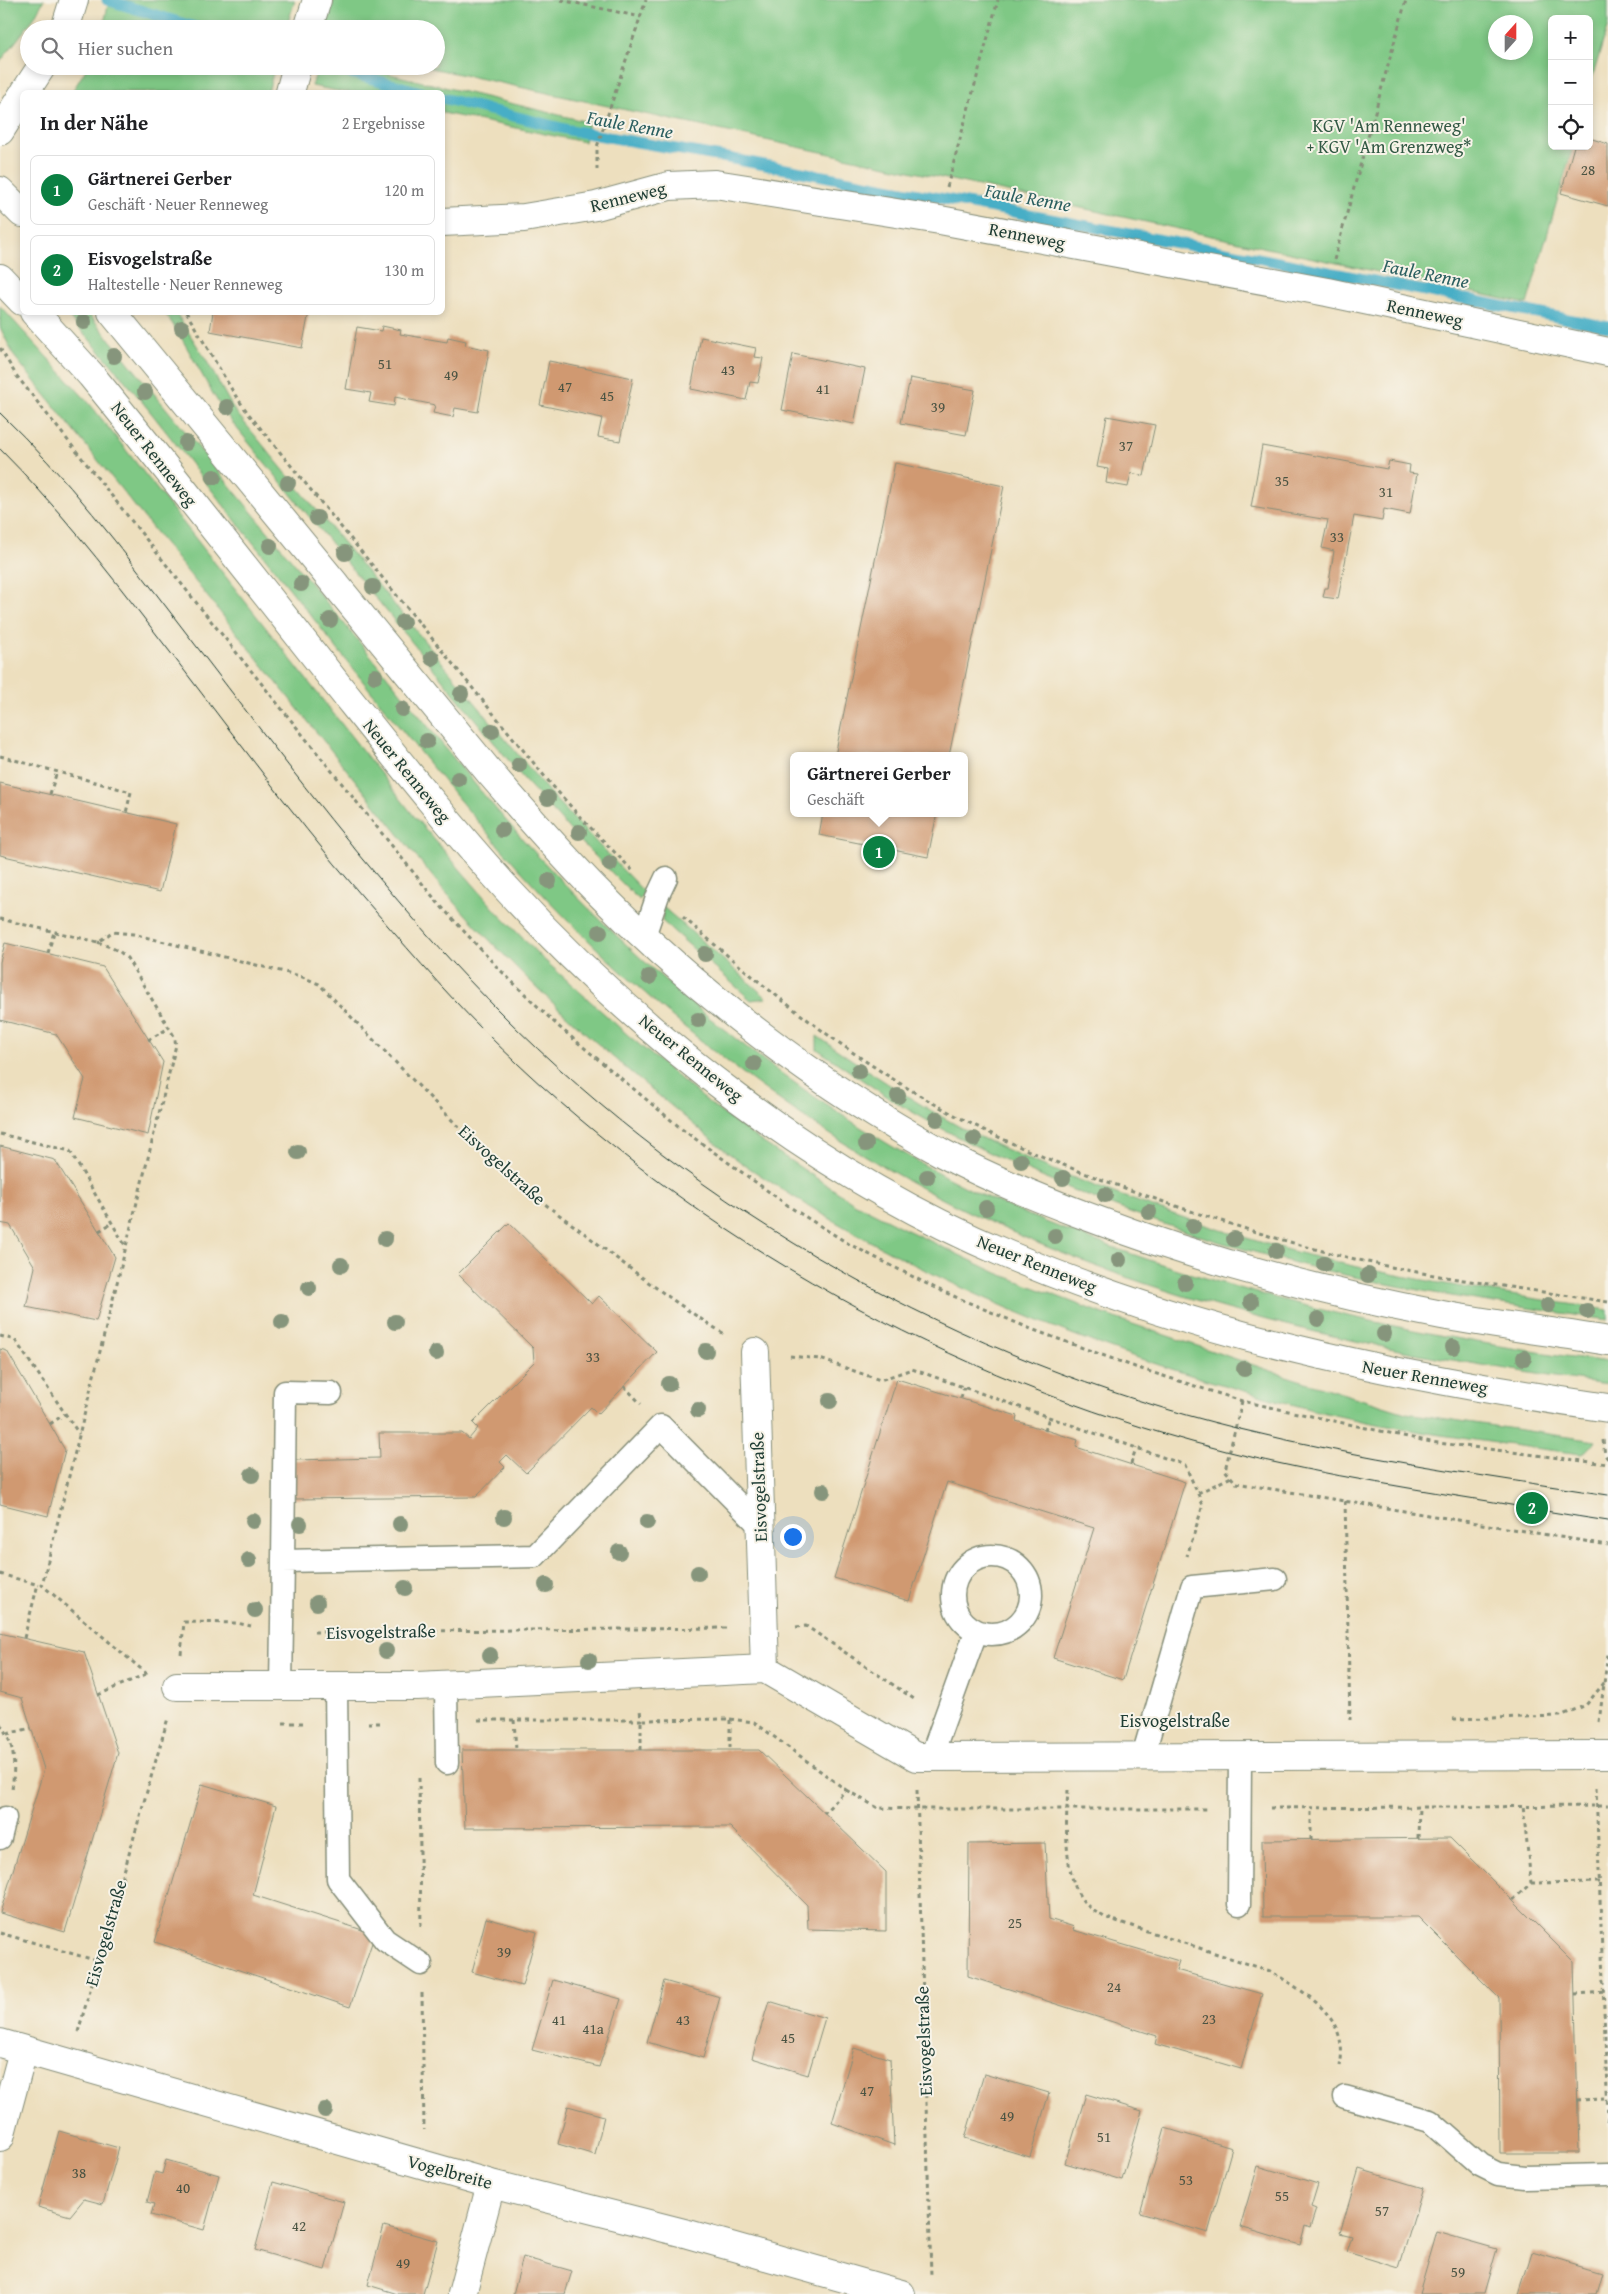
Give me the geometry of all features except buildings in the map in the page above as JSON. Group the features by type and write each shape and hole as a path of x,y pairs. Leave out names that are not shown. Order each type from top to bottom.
{"street":[{"path":"311,20 317,0"},
{"path":"26,90 36,75"},
{"path":"0,131 20,99"},
{"name":"Renneweg","path":"445,222 524,218 596,206 668,186 715,184 940,220 1318,290 1608,352"},
{"path":"0,191 20,211"},
{"path":"0,278 20,299"},
{"name":"Neuer Renneweg","path":"37,315 97,382 416,783 510,893 578,961 662,1037 720,1084 812,1150 904,1204 1007,1254 1195,1322 1258,1341 1346,1362 1608,1408"},
{"path":"114,315 490,772 595,888 644,936 737,1015 848,1097 946,1155 1021,1190 1115,1227 1209,1258 1279,1278 1443,1315 1608,1341"},
{"name":"Eisvogelstraße","path":"755,1352 765,1669"},
{"path":"177,1686 446,1685 765,1669 924,1757"},
{"name":"Eisvogelstraße","path":"924,1757 1601,1755"},
{"path":"0,2137 11,2047"},
{"name":"Vogelbreite","path":"11,2047 491,2184 679,2232 901,2294"},
{"path":"462,2294 491,2184"}],"lane":[{"path":"644,936 662,886"},
{"path":"280,1686 285,1392 331,1393"},
{"path":"282,1561 534,1556 662,1426 760,1526"},
{"path":"1143,1756 1192,1586 1275,1580"},
{"path":"924,1757 945,1718 976,1632"},
{"path":"446,1685 447,1763"},
{"path":"336,1686 338,1879 385,1940 421,1964"},
{"path":"1239,1904 1240,1756"},
{"path":"1345,2097 1430,2121 1480,2164 1498,2174 1524,2177 1608,2175"}],"path":[{"path":"561,0 641,18"},
{"path":"597,147 646,0"},
{"path":"947,188 998,0"},
{"path":"1334,258 1406,0"},
{"path":"188,315 234,395 254,421 550,783 618,857 662,886 757,982 835,1040 934,1103 987,1132 1105,1181 1231,1225 1333,1254 1440,1275 1608,1302"},
{"path":"0,756 131,792 126,813"},
{"path":"50,794 57,771"},
{"path":"0,919 98,942 119,951 127,958 176,1043 175,1055 80,1435 24,1638"},
{"path":"48,953 54,932"},
{"name":"Eisvogelstraße","path":"98,942 112,932 132,934 300,976 319,984 488,1158 684,1308 755,1352"},
{"path":"148,1040 169,1028"},
{"path":"0,1134 70,1151 126,1247"},
{"path":"99,1231 112,1223"},
{"path":"0,1336 14,1340 80,1435"},
{"path":"755,1352 820,1359 880,1380 912,1370 1185,1465 1203,1505 1187,1558"},
{"path":"960,1398 964,1387"},
{"path":"1229,1397 1431,1442 1608,1464"},
{"path":"1242,1401 1225,1470 1236,1483 1608,1545"},
{"path":"50,1424 65,1414"},
{"path":"1045,1431 1049,1417"},
{"path":"1131,1464 1136,1448"},
{"path":"1198,1494 1231,1477"},
{"path":"1345,1501 1350,1720"},
{"path":"0,1574 40,1585 146,1674 177,1686"},
{"name":"Eisvogelstraße","path":"69,2064 177,1686 184,1622 237,1623 281,1633 806,1626 945,1718"},
{"path":"1608,1652 1604,1683 1601,1755 1601,1882 1608,2120"},
{"path":"98,1696 146,1674"},
{"path":"1448,1719 1560,1716 1586,1705 1604,1683"},
{"path":"641,1750 641,1720 730,1719 754,1722 846,1790 824,1813"},
{"path":"730,1719 730,1750"},
{"path":"514,1720 516,1750"},
{"path":"1340,1720 1359,1720"},
{"path":"0,1724 7,1734 15,1761 12,1789 2,1828"},
{"path":"7,1734 31,1728"},
{"path":"1070,1756 1067,1810 1068,1860 1074,1884 1087,1906 1104,1917 1270,1972 1308,1996 1325,2009 1337,2029 1343,2051 1333,2092 1345,2097"},
{"name":"Eisvogelstraße","path":"924,1757 931,2286"},
{"path":"1523,1806 1531,1883"},
{"path":"1418,1838 1419,1807"},
{"path":"1311,1808 1311,1840"},
{"path":"1513,1900 1531,1883 1601,1882"},
{"path":"0,1933 98,1961"},
{"path":"1575,1994 1605,1992"},
{"path":"1577,2100 1607,2099"}],"green space":[{"path":"0,0 44,0 32,20 20,20 20,36 0,62"},
{"path":"109,0 295,0 289,20 105,20"},
{"name":"KGV 'Am Renneweg' + KGV 'Am Grenzweg*","path":"334,0 1608,0 1608,25 1593,76 1593,15 1548,15 1548,150 1572,150 1527,304 445,71 445,20 328,20"},
{"path":"82,75 273,75 269,90 73,90"},
{"path":"315,75 394,75 588,122 584,142 445,113 445,90 333,90 312,86"},
{"path":"0,306 89,403 414,816 497,912 541,957 629,1036 714,1107 759,1140 854,1203 907,1230 997,1273 1103,1314 1283,1375 1406,1413 1596,1441 1595,1443 1581,1454 1394,1427 1297,1406 1164,1367 1041,1322 922,1268 864,1238 807,1205 740,1162 638,1079 579,1027 494,945 441,887 14,356 0,327"},
{"path":"67,315 90,315 479,789 565,884 614,933 719,1026 832,1108 891,1146 969,1189 1093,1240 1219,1282 1347,1316 1477,1342 1608,1362 1608,1384 1541,1375 1343,1338 1264,1319 1186,1297 1109,1271 1034,1241 960,1208 889,1170 835,1138 782,1102 680,1024 632,981 585,937 498,845 367,686 133,390"},
{"path":"166,315 177,315 205,358 234,410 553,797 644,892 639,900 577,838 523,778 231,421"},
{"path":"663,907 767,998 751,1000 662,921"},
{"path":"817,1036 905,1095 983,1139 1079,1180 1180,1217 1292,1251 1377,1271 1492,1292 1608,1310 1608,1320 1461,1298 1373,1281 1252,1251 1130,1212 1012,1164 902,1106 817,1049"}],"waterway":[{"name":"Faule Renne","path":"107,0 172,20"},
{"name":"Faule Renne","path":"358,75 414,90"},
{"name":"Faule Renne","path":"445,99 569,130 1268,260 1608,327"}],"tram line":[{"path":"0,413 48,462 93,514 357,852 440,949 499,1011 577,1084 660,1152 748,1215 841,1271 936,1320 1035,1364 1137,1400 1286,1440 1423,1466 1608,1495"},
{"path":"0,449 78,535 307,830 452,998 559,1102 639,1167 724,1227 811,1282 903,1331 997,1374 1093,1411 1192,1442 1302,1468 1608,1521"}],"place":[{"name":"Gärtnerei Gerber","path":"879,852"},
{"name":"Eisvogelstraße","path":"1532,1508"}]}
